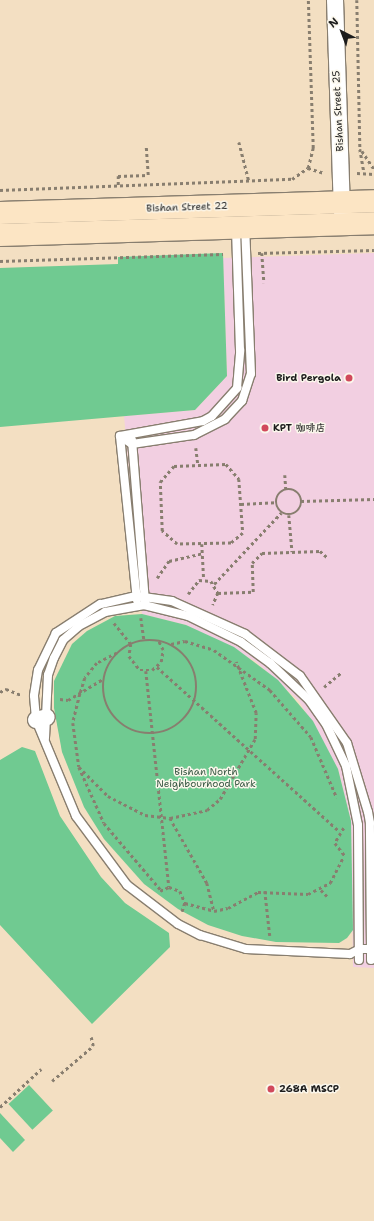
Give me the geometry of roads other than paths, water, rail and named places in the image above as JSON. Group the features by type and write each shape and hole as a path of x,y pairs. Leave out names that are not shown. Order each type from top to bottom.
{"main road":[{"name":"Bishan Street 22","path":"0,235 242,216 342,201 374,202"},
{"name":"Bishan Street 22","path":"0,213 242,216 374,223"}],"street":[{"name":"Bishan Street 25","path":"335,0 343,222"}],"lane":[{"path":"120,436 132,444 194,435 225,419 249,389 246,254 242,216"},
{"path":"120,436 130,431 203,421 232,396 240,375 237,254 242,216"},
{"path":"130,431 143,603"},
{"path":"120,436 136,596 143,603 188,616 241,642 293,682 326,724 346,766 356,811 360,949 359,960"},
{"path":"136,596 100,604 72,618 56,633 38,670 34,696 57,777 76,816 98,850 127,885 149,904 178,924 200,935 272,953 350,954 360,949 373,949"},
{"path":"41,719 48,675 63,640 79,626 105,612 143,603 192,608 203,612 277,656 316,694 334,720 355,762 368,812 373,949 372,960 359,960 350,954"}],"place":[{"name":"Bird Pergola","path":"349,378"},
{"name":"KPT 咖啡店","path":"265,428"},
{"name":"268A MSCP","path":"271,1089"}],"park label":[{"name":"Bishan North Neighbourhood Park","path":"206,776"}]}
